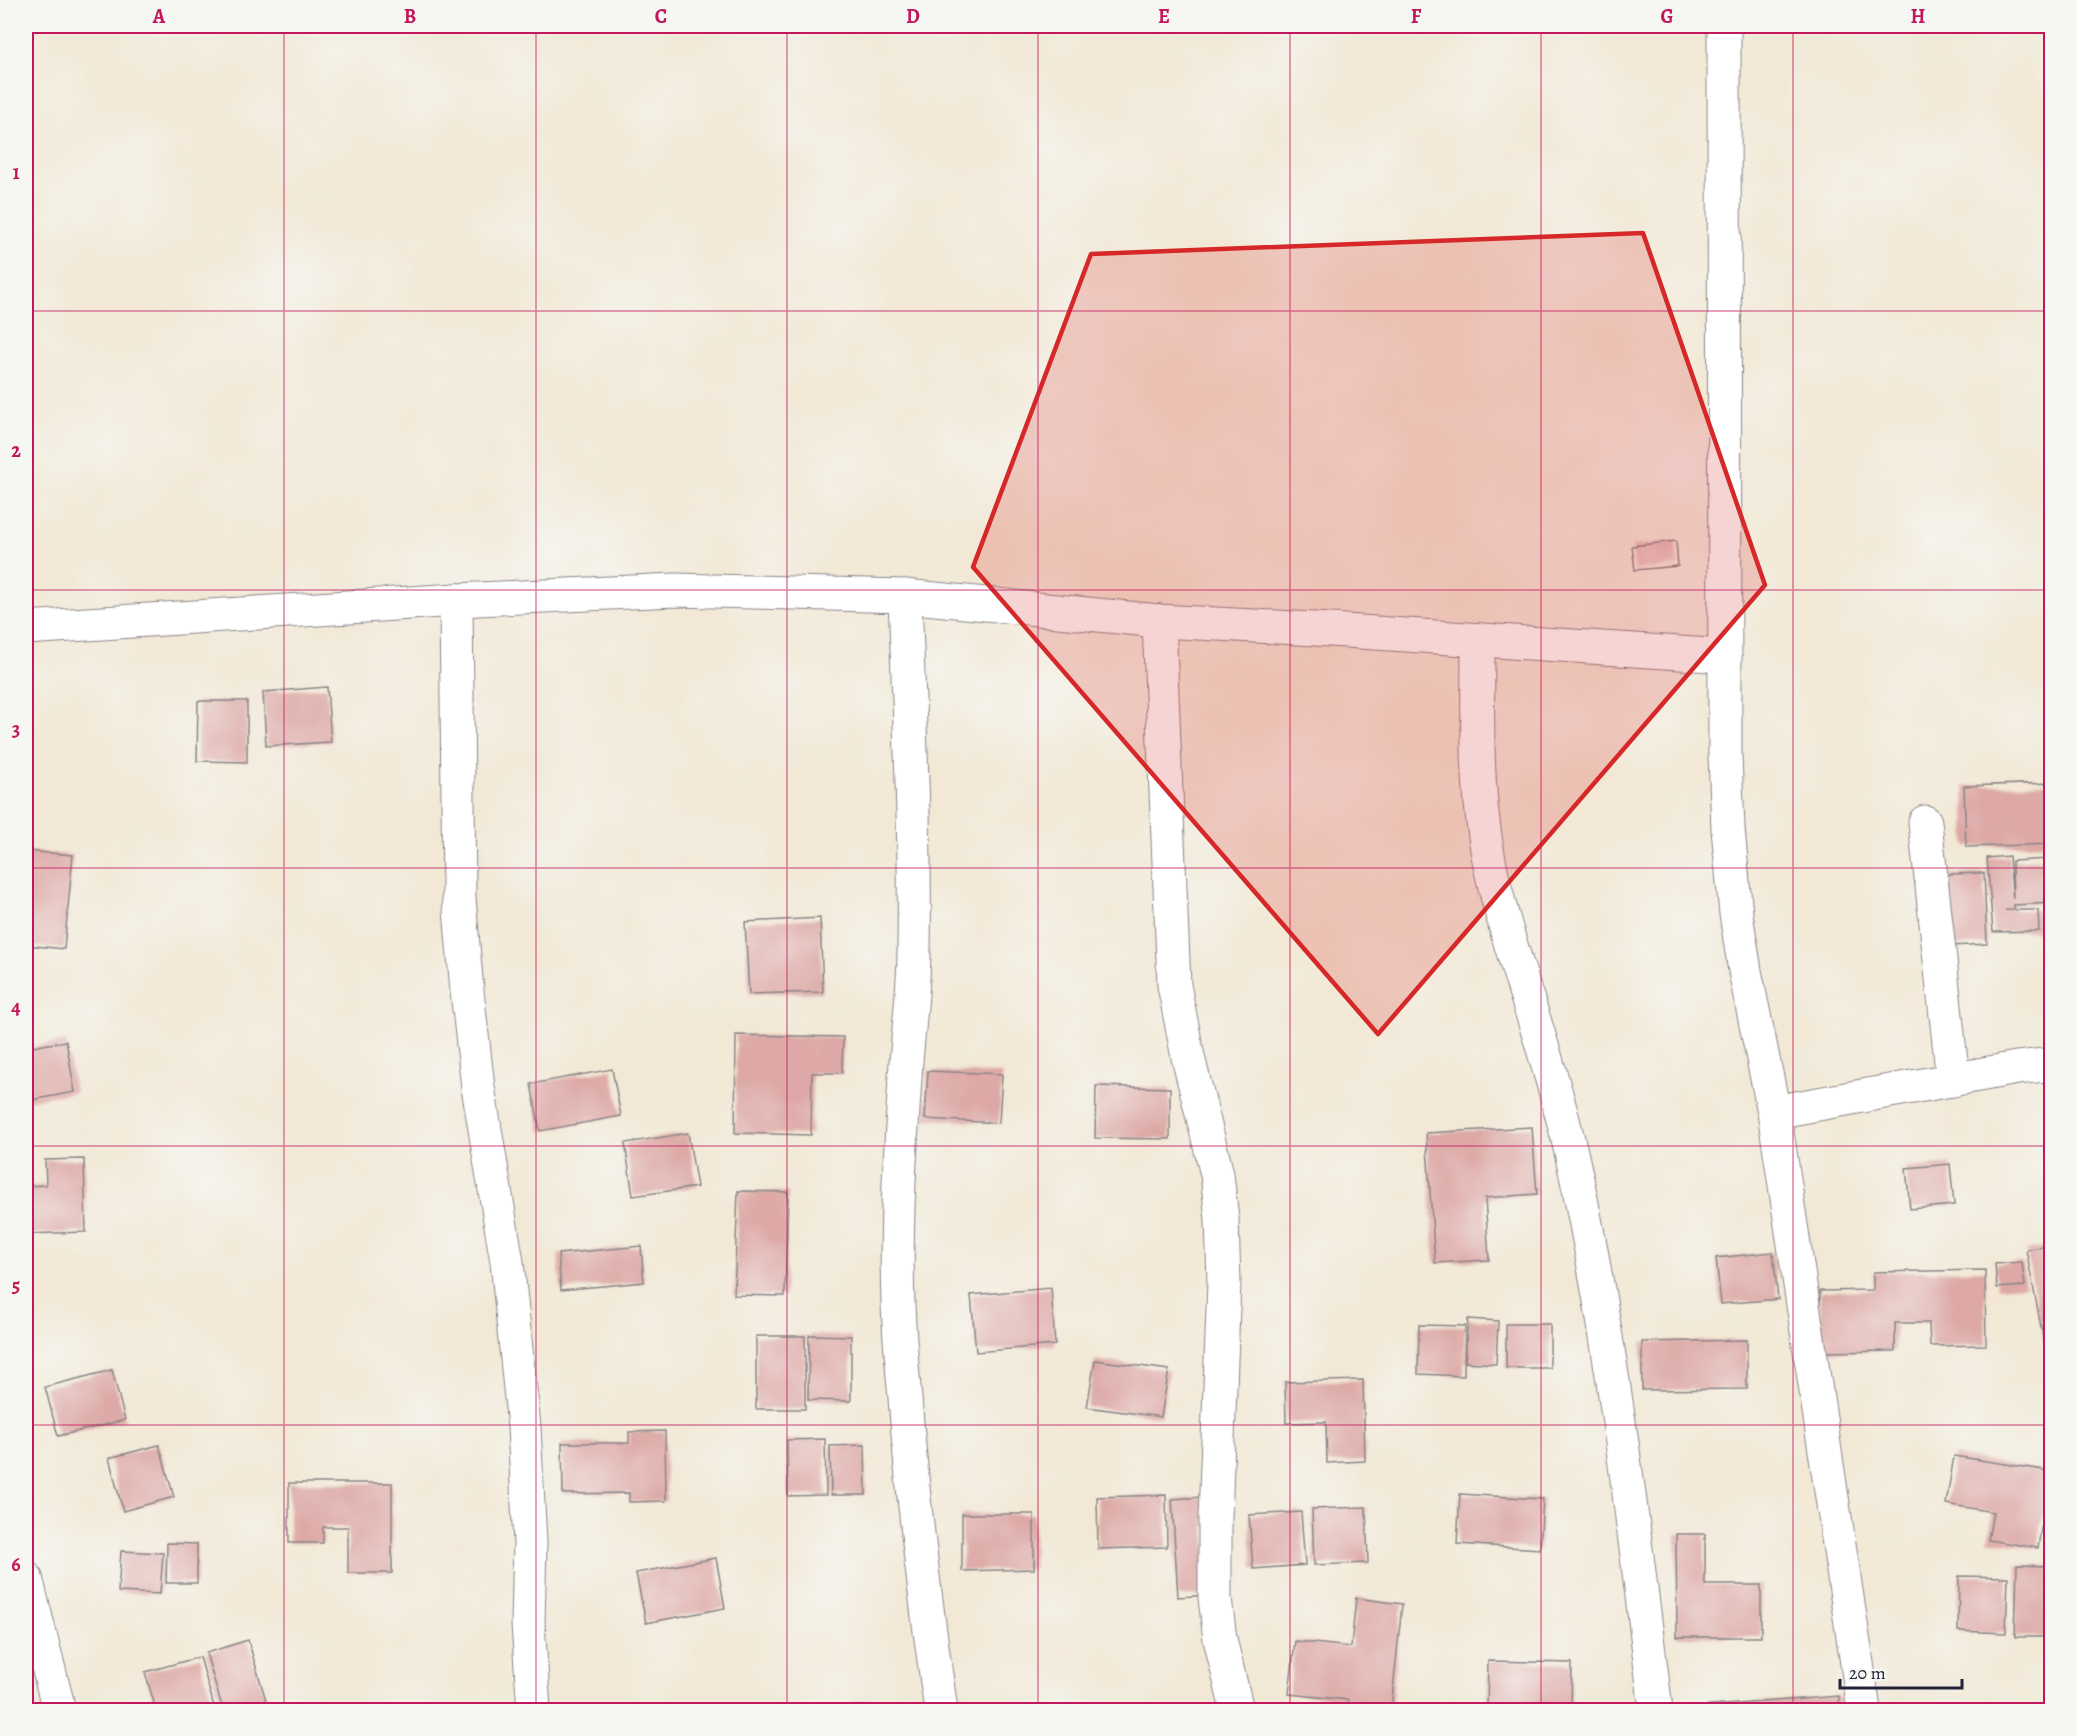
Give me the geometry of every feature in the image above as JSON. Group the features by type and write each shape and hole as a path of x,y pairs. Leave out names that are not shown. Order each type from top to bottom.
{"street":[{"path":"1724,26 1725,756 1728,829 1736,914 1745,971 1774,1112 1864,1710"},
{"path":"26,628 456,600 675,590 905,596 1159,621 1725,656"},
{"path":"905,596 915,948 900,1164 897,1245 898,1305 910,1462 941,1710"},
{"path":"456,600 459,898 477,1076 507,1262 524,1427 530,1543 528,1624 534,1710"},
{"path":"1159,621 1174,985 1188,1057 1217,1174 1222,1219 1224,1282 1215,1518 1215,1598 1220,1639 1237,1710"},
{"path":"1478,641 1478,750 1486,844 1503,920 1554,1084 1575,1170 1607,1346 1626,1471 1656,1710"},
{"path":"1925,822 1953,1080"},
{"path":"1774,1112 2017,1068 2052,1064"},
{"path":"26,1578 59,1710"}],"highlighted area":[{"path":"1643,233 1765,585 1378,1034 973,567 1091,254"}],"building":[{"path":"1676,541 1678,566 1635,570 1632,546"},
{"path":"327,687 331,742 266,746 263,692"},
{"path":"198,701 247,701 247,762 197,761"},
{"path":"2052,783 2052,844 1966,847 1964,786"},
{"path":"26,851 73,855 64,949 26,945"},
{"path":"2009,856 2013,899 2012,861 2049,859 2052,903 2014,905 2014,910 2038,910 2039,931 1993,932 1987,858"},
{"path":"1984,873 1987,944 1951,946 1948,874"},
{"path":"820,918 823,992 749,994 745,922"},
{"path":"736,1035 843,1037 842,1073 812,1073 811,1135 735,1133"},
{"path":"66,1041 75,1092 26,1101 26,1048"},
{"path":"612,1069 621,1116 540,1131 531,1084"},
{"path":"928,1071 1002,1074 999,1123 925,1119"},
{"path":"1096,1086 1170,1088 1170,1139 1095,1138"},
{"path":"1532,1127 1537,1194 1485,1198 1489,1260 1435,1263 1426,1133"},
{"path":"688,1133 697,1187 633,1196 625,1143"},
{"path":"84,1159 86,1232 26,1234 26,1186 46,1185 45,1160"},
{"path":"1950,1164 1954,1205 1910,1209 1906,1168"},
{"path":"738,1191 788,1192 785,1296 734,1295"},
{"path":"2052,1245 2052,1346 2045,1347 2026,1250"},
{"path":"641,1246 644,1282 561,1290 558,1254"},
{"path":"1773,1252 1778,1299 1721,1304 1716,1258"},
{"path":"2022,1262 2025,1286 1997,1288 1995,1264"},
{"path":"1985,1270 1986,1345 1930,1346 1929,1323 1895,1323 1895,1351 1821,1352 1820,1291 1873,1290 1873,1272"},
{"path":"1051,1288 1055,1345 976,1352 971,1295"},
{"path":"1468,1319 1498,1321 1496,1364 1465,1362"},
{"path":"1506,1324 1550,1324 1550,1368 1506,1368"},
{"path":"1419,1325 1465,1326 1464,1376 1418,1374"},
{"path":"809,1335 851,1336 851,1401 808,1400"},
{"path":"756,1336 805,1336 805,1409 756,1409"},
{"path":"1747,1340 1747,1389 1642,1390 1642,1342"},
{"path":"1095,1360 1169,1370 1161,1417 1087,1407"},
{"path":"112,1370 125,1420 58,1436 45,1387"},
{"path":"1363,1380 1365,1461 1327,1463 1326,1422 1286,1423 1285,1382"},
{"path":"665,1431 666,1501 629,1502 629,1493 563,1494 562,1443 629,1443 629,1432"},
{"path":"825,1439 826,1495 788,1496 787,1440"},
{"path":"159,1445 174,1497 123,1511 109,1458"},
{"path":"865,1445 866,1495 831,1495 830,1446"},
{"path":"1954,1456 2050,1471 2038,1548 1988,1540 1993,1512 1946,1504"},
{"path":"289,1483 392,1483 392,1573 348,1573 348,1527 323,1527 323,1543 289,1543"},
{"path":"1460,1494 1543,1499 1540,1549 1457,1544"},
{"path":"1166,1495 1167,1547 1098,1549 1097,1497"},
{"path":"1203,1497 1210,1595 1178,1597 1172,1499"},
{"path":"1366,1507 1368,1563 1314,1565 1312,1509"},
{"path":"1301,1512 1305,1565 1253,1569 1249,1515"},
{"path":"962,1514 1034,1514 1034,1569 962,1571"},
{"path":"1676,1534 1705,1534 1705,1585 1761,1585 1761,1637 1677,1637"},
{"path":"167,1543 197,1544 197,1583 166,1583"},
{"path":"121,1551 163,1553 160,1594 118,1592"},
{"path":"716,1558 725,1608 646,1623 636,1573"},
{"path":"2017,1565 2052,1566 2052,1637 2015,1637"},
{"path":"1959,1576 2008,1577 2006,1633 1958,1631"},
{"path":"1356,1598 1402,1604 1391,1710 1347,1710 1348,1700 1289,1694 1295,1641 1351,1647"},
{"path":"248,1640 269,1710 223,1710 206,1653"},
{"path":"200,1657 215,1710 156,1710 145,1672"},
{"path":"1488,1661 1572,1663 1571,1710 1487,1710"},
{"path":"1839,1696 1840,1710 1686,1710 1686,1708"},
{"path":"854,1706 896,1707 896,1710 854,1710"}]}
